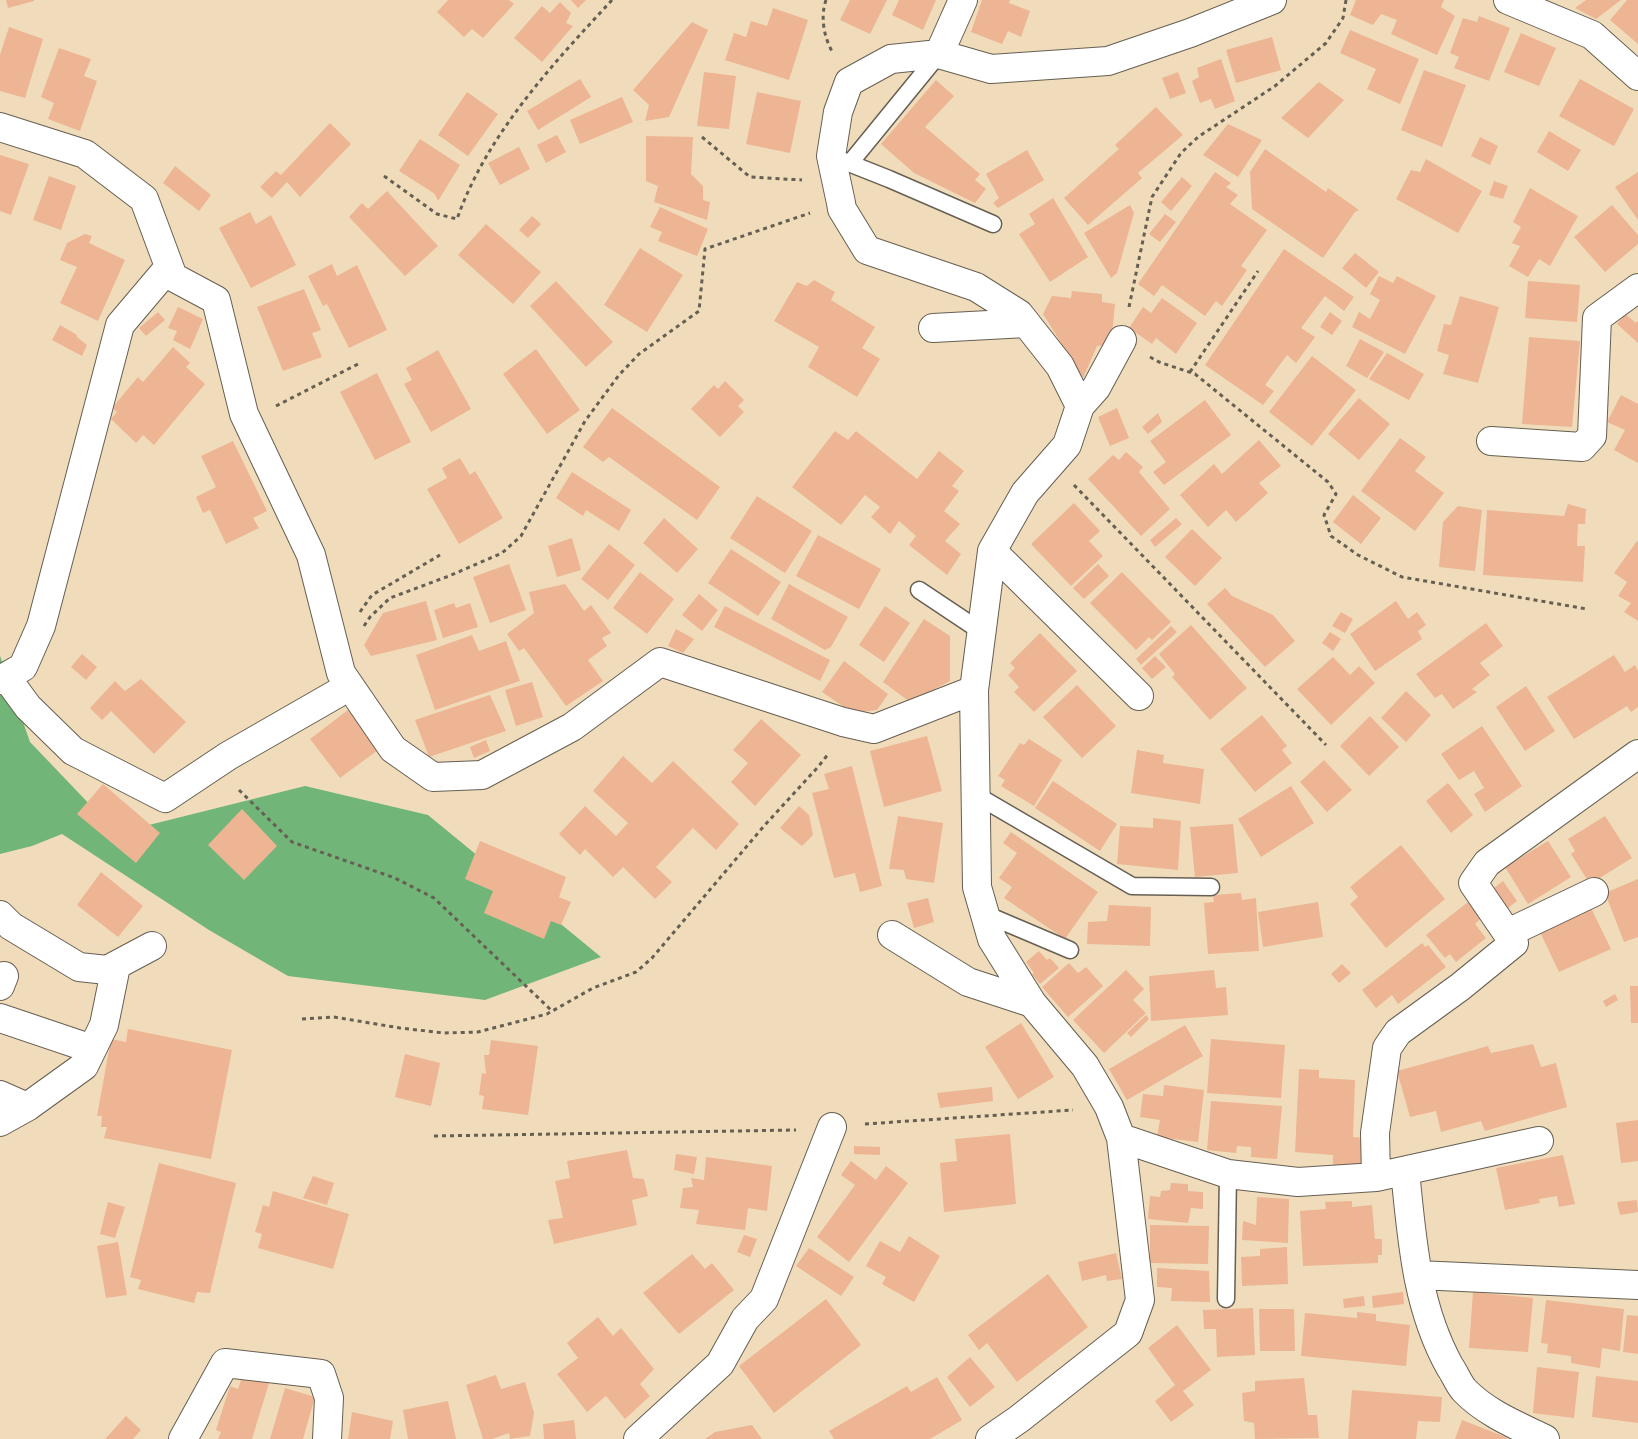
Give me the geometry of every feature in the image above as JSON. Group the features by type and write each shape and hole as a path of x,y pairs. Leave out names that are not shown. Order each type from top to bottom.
{"street":[{"path":"939,54 963,0"},
{"path":"1080,406 1060,366 1019,314 976,287 866,250 842,209 838,112 849,82 891,59 939,54 991,69 1108,61 1190,33 1272,0"},
{"path":"1508,0 1592,35 1638,76"},
{"path":"0,127 85,154 144,199 173,277 216,300 244,414 311,555 341,673 393,749 433,777 482,775 572,727 660,662 843,722 874,729 974,690"},
{"path":"169,267 120,325 41,626 23,667 3,679 28,708 74,750 165,798 228,756 350,686"},
{"path":"1492,441 1582,447 1592,436 1597,318 1638,288"},
{"path":"933,328 1026,323"},
{"path":"990,1439 1012,1429 1128,1333 1140,1300 1121,1138 1108,1107 1085,1066 1032,1003 992,939 977,887 974,690 992,551 1025,493 1067,445 1080,406 1096,388 1122,340"},
{"path":"992,551 1139,696"},
{"path":"1376,1177 1375,1133 1387,1048 1398,1032 1460,987 1514,942 1473,883 1487,863 1638,754"},
{"path":"1508,933 1594,892"},
{"path":"0,915 10,926 80,967 107,970 152,946"},
{"path":"892,935 968,982 1032,1003"},
{"path":"0,1122 27,1107 84,1066 104,1025 116,966"},
{"path":"0,1018 92,1049"},
{"path":"0,1095 27,1107"},
{"path":"638,1439 720,1364 745,1319 764,1299 845,1126"},
{"path":"1121,1138 1228,1174 1298,1182 1376,1177 1539,1142"},
{"path":"1405,1171 1415,1260 1426,1314 1443,1353 1463,1389 1494,1414 1545,1439"},
{"path":"1418,1275 1638,1285"},
{"path":"190,1436 225,1363 321,1374 329,1398 327,1439"}],"lane":[{"path":"939,54 840,176 993,224"},
{"path":"919,590 982,632"},
{"path":"976,795 1132,886 1211,887"},
{"path":"985,914 1070,950"},
{"path":"1226,1299 1228,1174"}],"path":[{"path":"384,176 438,214 457,219 466,194 494,144 526,99 612,0"},
{"path":"826,0 822,9 826,41 849,82"},
{"path":"1346,0 1343,18 1326,43 1275,86 1198,137 1181,153 1152,197 1122,340 1160,362 1195,374 1328,482 1336,494 1324,515 1332,536 1358,555 1402,576 1587,609"},
{"path":"702,137 750,177 840,176"},
{"path":"361,632 370,617 390,598 450,576 502,552 521,536 585,421 619,375 639,354 699,311 705,249 840,176"},
{"path":"1190,372 1258,271"},
{"path":"247,420 358,364"},
{"path":"1052,461 1326,745"},
{"path":"334,646 372,595 440,555"},
{"path":"302,1019 334,1017 444,1033 478,1032 547,1014 593,988 636,972 652,958 764,826 818,767 851,724"},
{"path":"238,789 292,842 395,878 434,898 552,1011"},
{"path":"845,1126 1108,1107"},
{"path":"434,1136 797,1130"}],"green space":[{"path":"0,656 30,742 117,833 305,786 428,815 601,957 485,1000 288,976 209,930 62,834 32,846 0,854"}],"building":[{"path":"6,0 34,0 34,1 8,8"},
{"path":"448,0 509,0 514,4 483,38 472,29 464,37 437,12"},
{"path":"571,0 586,0 578,8"},
{"path":"850,0 887,0 870,34 840,20"},
{"path":"899,0 936,0 923,30 892,15"},
{"path":"982,0 1010,0 1009,3 1030,11 1021,37 1008,31 1002,44 971,32"},
{"path":"1356,0 1444,0 1441,7 1455,16 1437,55 1391,34 1397,20 1381,14 1373,25 1350,15"},
{"path":"1586,0 1621,0 1596,19 1575,8"},
{"path":"1627,0 1638,0 1638,44 1610,20"},
{"path":"560,2 571,13 566,23 573,26 542,62 514,38 542,6 550,13"},
{"path":"773,8 808,20 789,80 725,60 734,33 746,37 751,21 767,26"},
{"path":"1479,16 1510,28 1489,81 1454,68 1459,57 1450,53 1463,18 1477,22"},
{"path":"692,22 708,30 669,117 645,121 649,105 633,90"},
{"path":"9,27 43,39 25,98 0,91 0,55"},
{"path":"1350,30 1419,59 1400,104 1367,89 1376,69 1340,53"},
{"path":"1521,33 1556,48 1539,86 1504,72"},
{"path":"1272,37 1281,70 1236,83 1226,50"},
{"path":"59,48 91,59 84,76 97,81 80,131 48,119 54,103 41,97"},
{"path":"1221,59 1235,101 1215,109 1211,99 1200,103 1192,81 1199,77 1197,68"},
{"path":"1424,70 1466,85 1442,147 1401,130"},
{"path":"704,72 736,76 729,129 697,126"},
{"path":"1178,72 1186,93 1170,99 1162,78"},
{"path":"580,79 591,97 538,130 527,111"},
{"path":"1580,79 1634,109 1614,146 1559,116"},
{"path":"936,80 954,96 925,127 980,174 975,180 986,189 975,203 914,173 881,144"},
{"path":"1319,82 1344,100 1308,138 1281,118"},
{"path":"467,92 498,114 468,156 438,135"},
{"path":"757,92 801,101 790,153 746,144"},
{"path":"622,97 633,122 580,144 570,120"},
{"path":"1156,107 1183,135 1138,173 1142,178 1088,225 1064,198 1119,149 1115,145"},
{"path":"330,123 351,144 300,197 287,182 272,198 260,187 276,171 281,175"},
{"path":"1228,124 1262,140 1238,177 1203,155"},
{"path":"1549,131 1581,150 1568,171 1537,152"},
{"path":"557,135 566,152 546,163 537,145"},
{"path":"646,136 693,137 691,174 703,186 703,200 710,202 707,220 654,202 658,186 646,181"},
{"path":"1480,137 1498,146 1490,165 1471,156"},
{"path":"420,139 460,165 438,201 435,194 399,171"},
{"path":"519,147 530,169 500,185 488,163"},
{"path":"1265,149 1326,192 1328,188 1359,210 1355,212 1323,258 1252,209 1250,172"},
{"path":"1027,150 1044,180 998,208 993,203 999,198 986,174"},
{"path":"0,155 29,164 11,215 0,211"},
{"path":"1426,159 1482,191 1458,233 1396,199 1411,170 1420,172"},
{"path":"175,166 211,195 199,211 163,183"},
{"path":"1215,172 1231,183 1226,187 1238,195 1230,204 1267,230 1241,266 1247,270 1222,306 1216,301 1205,316 1162,285 1154,296 1138,284"},
{"path":"1638,172 1638,220 1615,187"},
{"path":"49,176 76,186 61,230 33,220"},
{"path":"1182,177 1192,186 1171,211 1161,202"},
{"path":"1494,181 1508,186 1503,199 1489,195"},
{"path":"1530,188 1578,216 1550,266 1539,259 1528,277 1509,266 1520,246 1512,243 1521,227 1513,222"},
{"path":"387,191 438,246 405,276 349,217 362,203 368,209"},
{"path":"1053,198 1088,257 1050,282 1019,234 1035,224 1029,214"},
{"path":"1130,205 1134,213 1117,273 1111,278 1084,233"},
{"path":"1612,205 1638,235 1638,244 1605,272 1574,237"},
{"path":"660,207 708,229 697,256 658,241 662,232 650,227"},
{"path":"250,212 256,224 271,215 296,265 251,288 219,228"},
{"path":"1165,214 1176,222 1160,242 1149,234"},
{"path":"532,216 541,224 528,238 519,230"},
{"path":"486,224 541,272 513,304 458,255"},
{"path":"85,234 92,236 89,243 125,260 98,321 60,303 77,267 60,260 67,243"},
{"path":"640,248 683,275 647,332 604,305"},
{"path":"1284,249 1354,297 1344,311 1325,296 1301,328 1315,337 1296,363 1287,355 1265,385 1274,391 1263,405 1205,365"},
{"path":"1355,253 1379,272 1366,288 1342,268"},
{"path":"332,264 337,276 357,265 387,330 349,348 327,304 323,306 308,276"},
{"path":"1379,276 1393,283 1397,276 1436,296 1405,354 1352,327 1359,312 1370,319 1380,300 1370,294"},
{"path":"814,280 835,292 831,300 875,327 862,348 880,359 857,397 808,367 819,347 774,321 797,282 807,286"},
{"path":"556,281 613,342 586,367 530,306"},
{"path":"1528,281 1580,285 1577,322 1525,318"},
{"path":"304,289 321,330 312,333 322,357 283,371 257,307"},
{"path":"1072,291 1102,294 1102,302 1115,304 1111,345 1097,346 1083,378 1043,314 1052,296 1071,298"},
{"path":"1460,296 1499,307 1478,383 1443,374 1449,355 1437,351 1444,324 1451,325"},
{"path":"1162,298 1197,323 1176,354 1156,338 1152,344 1129,328 1143,307 1151,313"},
{"path":"178,307 203,319 190,349 173,340 177,331 168,328"},
{"path":"158,312 165,320 146,336 139,328"},
{"path":"1330,312 1342,321 1332,335 1320,327"},
{"path":"1625,314 1636,323 1638,321 1638,343 1617,324"},
{"path":"60,325 77,335 87,345 82,356 52,340"},
{"path":"1529,337 1580,341 1572,427 1522,424"},
{"path":"1360,339 1384,352 1367,378 1346,366"},
{"path":"173,347 190,363 186,367 205,384 154,445 143,435 136,443 111,419 117,412 112,408 138,377 143,382"},
{"path":"536,349 580,410 547,434 503,374"},
{"path":"438,350 471,409 431,432 404,384 412,380 406,368"},
{"path":"1387,353 1424,374 1409,400 1369,379"},
{"path":"1312,356 1356,390 1312,446 1269,412"},
{"path":"377,373 411,442 375,460 340,392"},
{"path":"725,381 744,400 738,406 744,412 720,437 691,409 714,385 718,389"},
{"path":"1621,395 1638,404 1638,463 1614,450 1625,430 1607,422"},
{"path":"1359,398 1390,424 1359,460 1328,434"},
{"path":"1205,400 1231,435 1164,485 1153,472 1166,462 1150,441"},
{"path":"612,408 720,487 697,520 609,457 603,462 583,447"},
{"path":"1117,408 1129,438 1110,446 1098,417"},
{"path":"1158,413 1162,422 1148,434 1142,427"},
{"path":"835,431 848,440 856,431 917,479 939,451 964,471 952,486 959,491 944,511 960,524 945,541 961,554 947,575 909,545 916,536 899,521 890,534 871,517 880,507 865,495 841,525 792,487"},
{"path":"1400,438 1426,457 1415,471 1444,493 1415,531 1361,491"},
{"path":"1259,440 1281,466 1259,483 1268,493 1236,522 1226,510 1208,527 1180,495 1214,464 1222,474"},
{"path":"233,441 267,511 253,518 259,528 226,544 210,510 203,513 196,497 216,487 201,456"},
{"path":"1126,452 1143,467 1139,472 1170,509 1141,536 1088,479 1113,455 1119,460"},
{"path":"460,458 470,475 475,471 503,518 459,544 427,489 447,478 442,468"},
{"path":"572,472 631,510 619,531 586,510 583,516 556,498"},
{"path":"1353,495 1381,518 1361,544 1333,522"},
{"path":"757,496 812,531 785,573 730,538"},
{"path":"1074,503 1100,531 1089,541 1103,556 1071,586 1031,544"},
{"path":"1568,504 1586,509 1585,524 1578,524 1577,546 1585,546 1583,582 1483,575 1487,510 1564,516"},
{"path":"1458,506 1482,510 1475,571 1439,567 1443,522"},
{"path":"664,518 698,549 677,573 643,543"},
{"path":"1176,518 1182,524 1155,547 1150,540"},
{"path":"1192,529 1222,558 1195,586 1165,557"},
{"path":"818,535 881,569 859,609 796,576"},
{"path":"572,538 581,570 557,577 548,546"},
{"path":"1637,541 1638,621 1624,612 1631,603 1618,596 1627,582 1614,573"},
{"path":"609,544 635,565 608,600 581,579"},
{"path":"731,549 781,582 758,616 708,583"},
{"path":"509,564 526,610 490,623 473,577"},
{"path":"1098,564 1109,576 1084,599 1073,588"},
{"path":"640,572 674,599 647,634 613,608"},
{"path":"1122,572 1171,622 1152,640 1149,637 1136,650 1090,603"},
{"path":"565,584 584,611 591,605 611,633 602,638 607,646 588,660 603,681 566,706 524,648 519,651 507,634 534,613 529,592"},
{"path":"789,584 848,617 831,647 825,650 771,619"},
{"path":"1225,588 1232,596 1273,615 1295,641 1265,667 1207,604"},
{"path":"699,594 718,610 702,631 682,615"},
{"path":"426,601 437,640 371,656 364,645 383,613"},
{"path":"1396,601 1408,619 1417,612 1426,625 1418,631 1422,639 1375,671 1350,634"},
{"path":"454,603 456,608 470,603 478,627 443,638 434,610"},
{"path":"725,606 830,660 820,681 714,627"},
{"path":"885,606 910,623 884,662 859,645"},
{"path":"1341,612 1353,619 1345,633 1332,626"},
{"path":"924,619 950,636 950,681 910,702 883,682"},
{"path":"1486,623 1503,646 1480,663 1490,675 1472,689 1477,692 1453,709 1442,694 1435,698 1416,674"},
{"path":"1191,625 1247,688 1210,720 1172,677 1175,674 1159,654"},
{"path":"1171,626 1177,632 1141,665 1136,659"},
{"path":"676,629 694,639 683,653 668,646"},
{"path":"1330,632 1341,639 1333,651 1322,643"},
{"path":"1040,633 1077,671 1034,712 1014,692 1019,687 1008,675 1015,668 1010,663"},
{"path":"472,635 479,651 506,641 520,681 435,710 416,655"},
{"path":"82,654 97,667 86,680 71,667"},
{"path":"1614,655 1625,672 1635,665 1638,671 1638,707 1631,712 1627,706 1574,739 1547,697"},
{"path":"1155,656 1166,667 1152,679 1142,668"},
{"path":"1333,657 1350,675 1359,666 1375,683 1331,725 1297,689"},
{"path":"844,661 888,694 877,710 853,713 822,692"},
{"path":"141,679 186,722 154,754 111,711 102,720 90,708 115,681 125,691"},
{"path":"532,682 543,717 516,726 505,690"},
{"path":"1077,685 1116,726 1082,758 1043,717"},
{"path":"1526,686 1555,731 1525,751 1496,707"},
{"path":"1406,691 1431,715 1406,742 1381,718"},
{"path":"490,695 506,731 429,757 415,720"},
{"path":"348,710 378,750 340,778 310,739"},
{"path":"1262,715 1287,746 1282,750 1292,763 1255,792 1220,749"},
{"path":"1370,716 1399,747 1369,776 1340,746"},
{"path":"761,719 801,755 755,806 731,782 748,763 733,750"},
{"path":"1482,726 1522,786 1485,812 1474,794 1484,788 1474,771 1459,780 1441,754"},
{"path":"927,736 942,791 884,807 870,751"},
{"path":"1029,739 1062,760 1034,806 1001,786 1005,780 998,776 1020,743 1024,745"},
{"path":"486,740 490,751 474,758 470,747"},
{"path":"1137,750 1164,755 1163,763 1204,769 1200,804 1131,793"},
{"path":"623,756 652,783 673,761 739,824 716,850 693,828 656,867 672,882 655,899 623,867 613,877 585,849 580,855 559,834 585,806 616,836 628,823 593,791"},
{"path":"1324,760 1352,790 1327,812 1300,782"},
{"path":"852,766 882,886 860,892 855,873 834,878 812,793 829,789 824,774"},
{"path":"1053,781 1117,824 1100,851 1035,808"},
{"path":"1448,783 1473,815 1451,833 1426,801"},
{"path":"103,784 160,833 136,863 77,814"},
{"path":"1291,786 1314,823 1261,857 1238,819"},
{"path":"799,806 809,815 813,835 802,846 780,828"},
{"path":"242,809 277,846 244,880 208,845"},
{"path":"898,816 943,823 934,883 906,879 904,870 889,869"},
{"path":"1605,816 1632,858 1590,884 1571,854 1575,851 1568,839"},
{"path":"1153,818 1181,821 1178,870 1117,864 1120,826 1153,828"},
{"path":"1233,824 1238,873 1195,877 1190,827"},
{"path":"1011,832 1098,892 1065,939 1004,898 1012,887 999,878 1017,853 1003,843"},
{"path":"480,841 566,877 559,897 571,902 561,925 551,921 544,939 484,913 493,891 465,879"},
{"path":"1548,841 1571,877 1528,904 1505,867"},
{"path":"1401,845 1445,899 1386,948 1350,904 1358,897 1350,887"},
{"path":"101,872 143,906 118,937 77,905"},
{"path":"1638,879 1638,937 1624,942 1605,893"},
{"path":"1503,881 1517,901 1508,908 1494,888"},
{"path":"1241,893 1242,900 1256,898 1259,951 1208,954 1204,903 1214,902 1213,895"},
{"path":"928,898 934,922 914,928 907,903"},
{"path":"1318,902 1323,937 1263,947 1258,912"},
{"path":"1468,902 1481,918 1475,924 1486,938 1456,962 1450,954 1445,958 1426,935"},
{"path":"1109,905 1151,907 1150,946 1087,944 1088,922 1107,921"},
{"path":"1591,908 1611,949 1559,972 1540,932"},
{"path":"1422,943 1425,947 1428,945 1446,967 1398,1004 1392,995 1376,1008 1362,990"},
{"path":"1039,951 1047,960 1050,958 1059,968 1040,984 1026,962"},
{"path":"1069,963 1078,973 1086,967 1103,986 1068,1017 1042,987"},
{"path":"1342,964 1351,973 1339,983 1331,974"},
{"path":"1126,970 1144,989 1133,1000 1146,1013 1104,1053 1073,1020"},
{"path":"1214,970 1216,988 1226,987 1228,1015 1151,1021 1149,976"},
{"path":"1630,986 1638,986 1638,1023 1631,1023"},
{"path":"1615,994 1618,1000 1606,1007 1603,1001"},
{"path":"1146,1015 1149,1019 1131,1037 1127,1033"},
{"path":"1021,1023 1054,1077 1018,1099 985,1047"},
{"path":"1185,1025 1203,1056 1127,1100 1109,1069"},
{"path":"128,1029 232,1050 211,1159 104,1138 107,1127 101,1127 102,1116 97,1116 111,1039 126,1042"},
{"path":"1211,1039 1285,1045 1281,1098 1207,1093"},
{"path":"491,1040 538,1046 528,1115 482,1109 484,1096 479,1095 482,1073 486,1074 484,1055 489,1055"},
{"path":"1533,1044 1541,1067 1556,1063 1567,1107 1485,1131 1481,1121 1441,1132 1436,1111 1410,1117 1397,1071 1488,1046 1491,1053"},
{"path":"405,1054 440,1063 431,1106 395,1097"},
{"path":"1299,1069 1319,1070 1319,1078 1355,1080 1353,1137 1363,1138 1361,1168 1333,1167 1333,1155 1295,1152"},
{"path":"1164,1085 1204,1090 1198,1142 1157,1137 1160,1120 1140,1117 1143,1094 1163,1096"},
{"path":"992,1087 993,1101 940,1108 937,1093"},
{"path":"1211,1101 1282,1106 1277,1159 1251,1157 1251,1147 1237,1146 1236,1153 1207,1150"},
{"path":"1638,1120 1638,1161 1621,1163 1616,1123"},
{"path":"1010,1134 1016,1204 944,1212 940,1163 957,1161 955,1139"},
{"path":"854,1146 880,1147 880,1155 854,1154"},
{"path":"627,1150 633,1178 644,1179 648,1196 632,1200 637,1225 554,1244 548,1220 563,1218 555,1181 570,1178 567,1161"},
{"path":"676,1154 697,1157 694,1174 674,1170"},
{"path":"1563,1155 1575,1204 1559,1207 1557,1196 1539,1199 1540,1203 1505,1210 1496,1168"},
{"path":"706,1157 772,1166 767,1211 748,1208 745,1230 696,1224 699,1210 680,1208 683,1188 693,1187 691,1178 704,1180"},
{"path":"851,1161 876,1180 886,1166 908,1183 849,1262 817,1237 855,1185 841,1175"},
{"path":"159,1163 236,1183 210,1293 197,1292 194,1303 138,1289 141,1280 130,1277"},
{"path":"313,1176 334,1183 327,1205 303,1198"},
{"path":"1171,1183 1188,1184 1188,1191 1203,1192 1203,1209 1191,1208 1188,1223 1148,1219 1150,1196 1160,1197 1161,1191 1170,1190"},
{"path":"273,1191 349,1214 333,1269 258,1248 262,1234 255,1232 263,1205 269,1207"},
{"path":"1257,1197 1289,1199 1288,1243 1242,1240 1243,1221 1256,1225"},
{"path":"1637,1200 1638,1212 1620,1215 1617,1202"},
{"path":"1352,1201 1352,1207 1372,1205 1375,1239 1382,1239 1382,1255 1378,1255 1378,1263 1303,1266 1300,1211 1326,1209 1325,1202"},
{"path":"108,1202 125,1207 115,1238 100,1234"},
{"path":"1150,1225 1209,1226 1208,1264 1150,1263"},
{"path":"744,1235 757,1239 750,1257 737,1252"},
{"path":"909,1236 940,1256 914,1302 882,1284 886,1277 866,1266 880,1241 900,1252"},
{"path":"118,1242 127,1295 106,1298 97,1246"},
{"path":"1287,1247 1288,1284 1242,1286 1241,1257 1260,1256 1260,1249"},
{"path":"809,1248 854,1277 841,1296 796,1266"},
{"path":"1116,1253 1122,1279 1107,1281 1106,1275 1082,1281 1078,1262"},
{"path":"692,1254 705,1269 712,1263 734,1290 679,1334 643,1293"},
{"path":"1157,1268 1209,1271 1210,1302 1171,1301 1172,1288 1157,1287"},
{"path":"1048,1274 1088,1327 1017,1382 987,1343 979,1350 968,1335"},
{"path":"1403,1292 1404,1304 1373,1308 1372,1296"},
{"path":"1473,1292 1533,1298 1528,1352 1469,1348"},
{"path":"1364,1296 1365,1306 1344,1308 1343,1299"},
{"path":"826,1299 861,1345 774,1413 739,1366"},
{"path":"1546,1300 1624,1309 1620,1351 1602,1348 1600,1368 1571,1363 1571,1356 1547,1353 1548,1344 1541,1343"},
{"path":"1253,1308 1255,1355 1217,1357 1216,1329 1204,1329 1203,1310"},
{"path":"1259,1309 1294,1309 1295,1351 1260,1351"},
{"path":"1357,1312 1376,1314 1376,1321 1410,1325 1406,1366 1301,1356 1305,1313 1357,1318"},
{"path":"1627,1315 1638,1316 1638,1354 1623,1352"},
{"path":"598,1317 613,1336 621,1328 654,1369 640,1384 650,1396 625,1419 606,1396 587,1412 557,1374 578,1358 567,1343"},
{"path":"1177,1325 1211,1370 1183,1391 1194,1405 1171,1422 1155,1401 1175,1385 1148,1348"},
{"path":"970,1357 995,1387 970,1407 947,1377"},
{"path":"1537,1367 1579,1372 1574,1418 1533,1413"},
{"path":"243,1374 269,1383 252,1439 218,1439 221,1432 216,1430 230,1386 238,1389"},
{"path":"496,1375 501,1389 525,1382 534,1413 530,1436 510,1439 509,1433 492,1439 483,1439 466,1385"},
{"path":"1596,1376 1638,1381 1638,1423 1592,1417"},
{"path":"937,1377 962,1420 930,1439 834,1439 829,1431 907,1386 911,1392"},
{"path":"1304,1378 1308,1415 1317,1415 1319,1438 1255,1439 1254,1423 1244,1421 1242,1393 1255,1391 1255,1381"},
{"path":"285,1388 315,1397 303,1439 270,1439"},
{"path":"1352,1390 1442,1397 1440,1422 1418,1421 1416,1439 1348,1439"},
{"path":"448,1401 456,1439 408,1439 403,1410"},
{"path":"352,1412 393,1421 390,1439 348,1439"},
{"path":"126,1416 141,1430 133,1439 105,1439"},
{"path":"574,1420 576,1439 544,1439 543,1424"},
{"path":"1462,1420 1508,1438 1455,1439"},
{"path":"752,1425 762,1439 705,1439 715,1432"}]}
